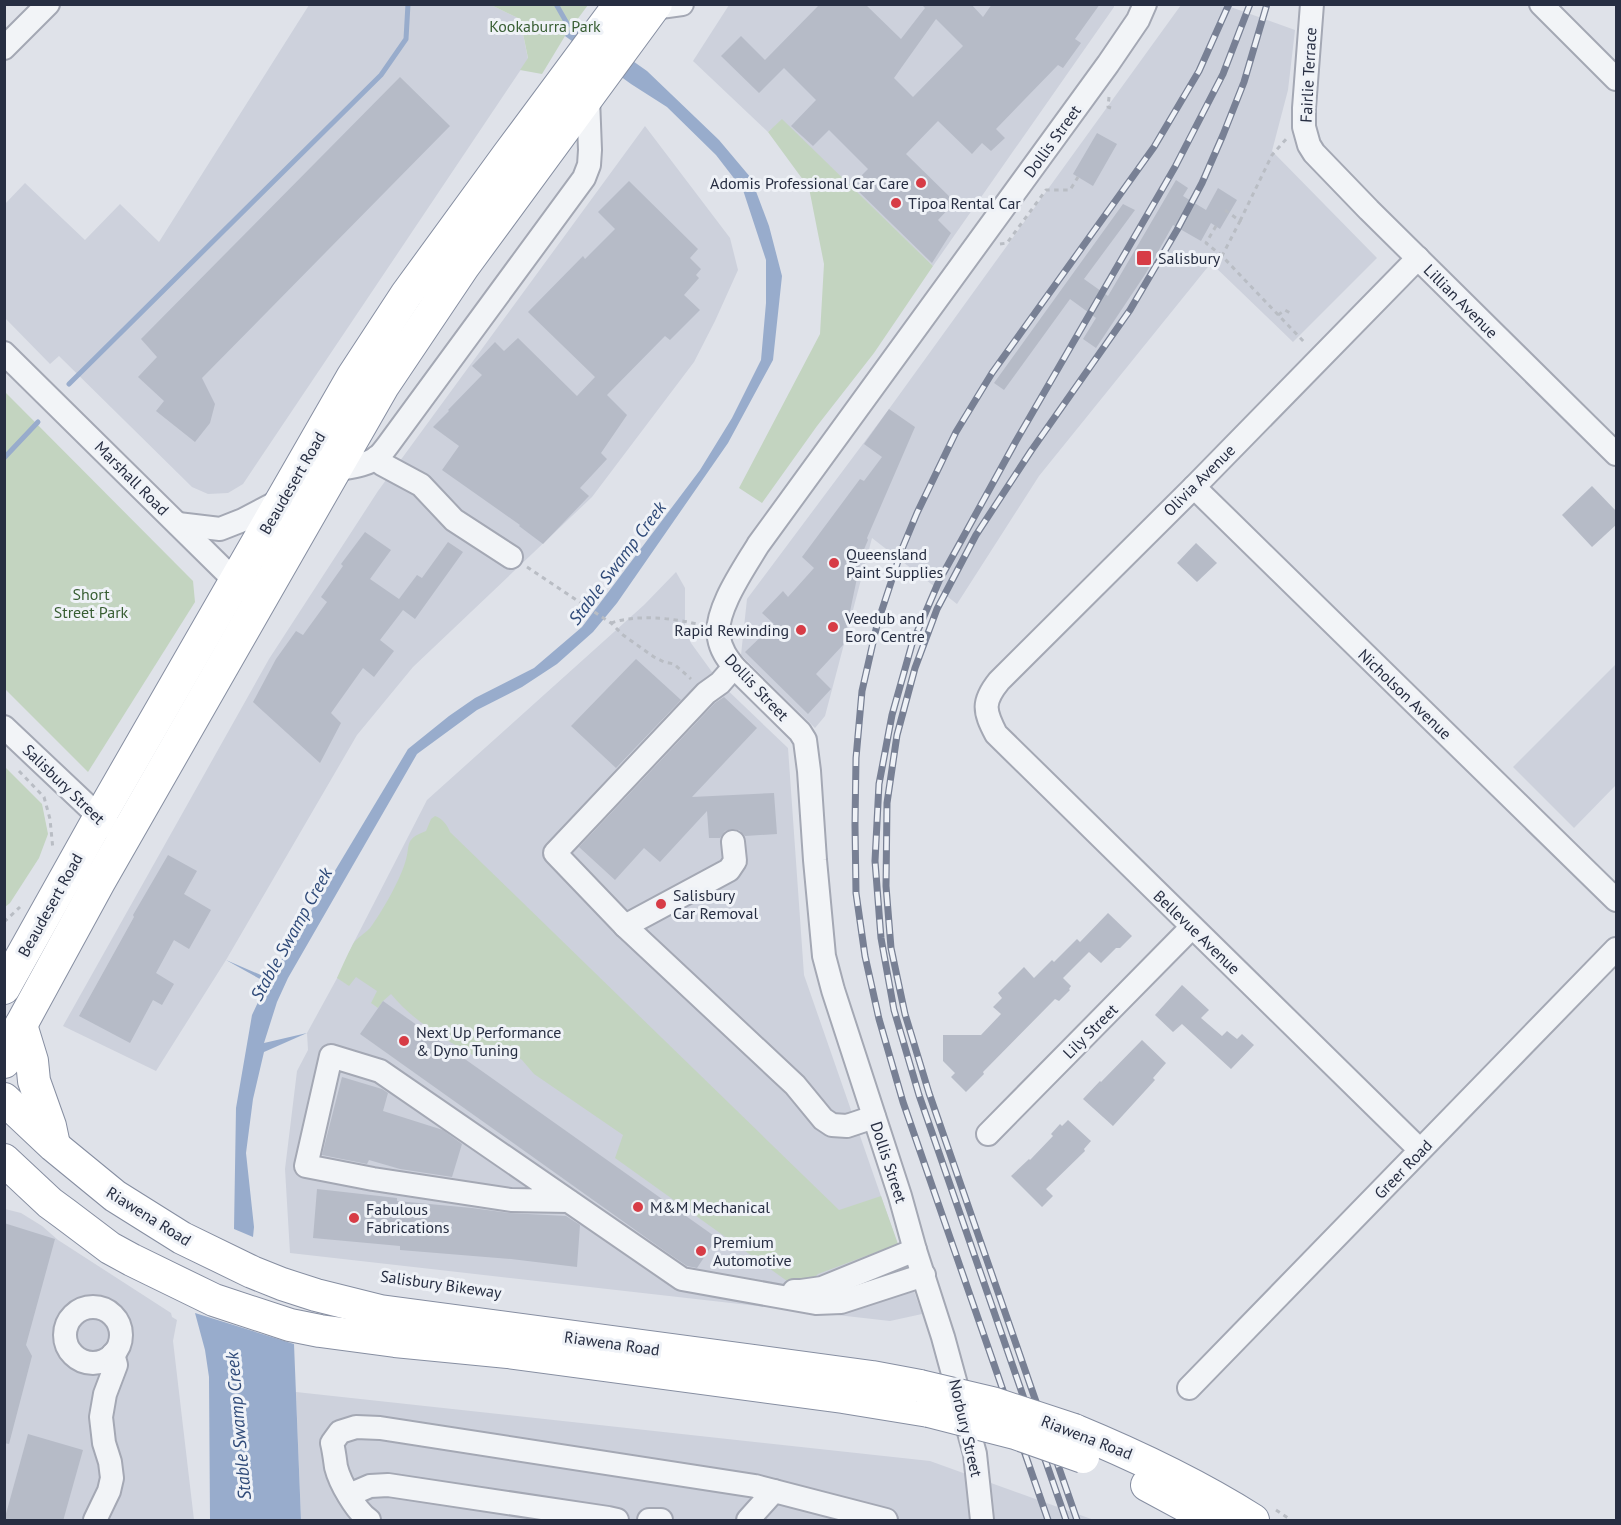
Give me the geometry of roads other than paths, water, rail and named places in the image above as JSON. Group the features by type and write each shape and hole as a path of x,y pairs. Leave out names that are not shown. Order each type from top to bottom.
{"highway":[{"name":"Beaudesert Road","path":"4,988 18,942 99,818 353,376 406,296 581,90 644,10"},
{"name":"Beaudesert Road","path":"4,1062 21,1025 124,840 383,386 581,90"},
{"path":"21,1025 32,1061 34,1081 50,1126 54,1146"},
{"name":"Riawena Road","path":"4,1099 54,1146 115,1196 182,1238 252,1272 316,1295 380,1311 872,1377 1015,1433 1079,1444 1152,1463 1194,1485 1253,1521"},
{"name":"Riawena Road","path":"4,1160 50,1203 110,1248 214,1300 290,1325 373,1338 508,1352 854,1398 925,1398"},
{"path":"4,1192 50,1203"},
{"name":"Riawena Road","path":"1079,1444 1212,1521"}],"street":[{"path":"4,48 48,4"},
{"name":"Dollis Street","path":"943,1337 824,956 805,740 800,732 734,667 725,655 718,637 721,614 733,586 758,545 1108,64 1145,4"},
{"name":"Fairlie Terrace","path":"1309,145 1304,127 1304,108 1312,4"},
{"path":"1540,4 1617,79"},
{"name":"Beaudesert Road","path":"334,470 356,466 377,457 395,436 584,178 589,165 590,150 581,90"},
{"name":"Lillian Avenue","path":"1309,145 1320,160 1617,454"},
{"name":"Olivia Avenue","path":"987,706 990,693 999,681 1194,487 1418,258"},
{"name":"Marshall Road","path":"4,353 260,601"},
{"path":"377,457 382,464 421,485 454,520 511,557"},
{"name":"Nicholson Avenue","path":"1194,487 1617,900"},
{"path":"178,524 220,529 284,499"},
{"path":"734,667 720,683 706,693 555,853 625,926 795,1086 823,1119 832,1125 847,1125 874,1117"},
{"name":"Bellevue Avenue","path":"987,706 988,719 996,734 1420,1150"},
{"name":"Salisbury Street","path":"4,727 124,840"},
{"path":"625,926 729,870 735,861 733,842"},
{"name":"Lily Street","path":"987,1134 1192,927"},
{"name":"Greer Road","path":"1189,1388 1617,949"},
{"path":"569,1201 511,1200 373,1179 306,1166 331,1056 380,1071 569,1201 682,1279 816,1303 841,1302 924,1275"},
{"path":"682,1279 801,1291 822,1287 915,1250"},
{"name":"Norbury Street","path":"943,1337 975,1454 982,1521"},
{"path":"94,1521 109,1491 112,1478 101,1417 105,1394 116,1365 113,1354"},
{"path":"369,1521 348,1495 337,1470 332,1443 340,1432 356,1427 403,1432 754,1486 886,1521"},
{"path":"348,1495 370,1486 388,1485 617,1521"},
{"path":"748,1521 774,1491"},
{"path":"649,1521 661,1521"}],"water":[{"path":"576,21 647,71 719,140 751,178 769,226 782,276 773,360 728,443 617,603 593,632 557,664 522,687 477,710 417,754 288,978 277,1002 264,1043 307,1033 264,1052 253,1099 246,1153 254,1227 253,1237 234,1229 236,1108 252,1015 267,983 226,960 270,979 408,749 475,698 534,668 582,627 700,470 732,418 761,360 766,303 766,260 743,190 716,155 667,107 565,36"},
{"path":"195,1313 294,1344 301,1520 210,1520 209,1377 205,1350"}],"waterway":[{"path":"69,384 381,75 406,39 408,4"},
{"name":"Stable Swamp Creek","path":"556,4 568,25"},
{"path":"4,458 38,422"}],"railway":[{"path":"1048,1520 903,1102 879,1019 865,956 856,893 856,758 862,691 877,625 902,549 956,432 992,373 1154,147 1199,71 1229,4"},
{"path":"1066,1520 919,1095 894,1010 881,938 875,861 879,784 892,715 912,644 939,581 1016,441 1175,167 1223,74 1250,4"},
{"path":"1077,1520 929,1093 905,1014 891,948 886,886 887,803 897,735 915,668 937,609 976,535 1031,451 1130,310 1177,230 1202,183 1223,135 1244,82 1267,4"}],"place":[{"name":"Adomis Professional Car Care","path":"921,183"},
{"name":"Tipoa Rental Car","path":"896,203"},
{"name":"Salisbury","path":"1144,258"},
{"name":"Queensland Paint Supplies","path":"834,563"},
{"name":"Veedub and Eoro Centre","path":"833,627"},
{"name":"Rapid Rewinding","path":"801,630"},
{"name":"Salisbury Car Removal","path":"661,904"},
{"name":"Next Up Performance & Dyno Tuning","path":"404,1041"},
{"name":"M&M Mechanical","path":"638,1207"},
{"name":"Fabulous Fabrications","path":"354,1218"},
{"name":"Premium Automotive","path":"701,1251"}],"park label":[{"name":"Kookaburra Park","path":"545,26"},
{"name":"Short Street Park","path":"91,603"}]}
